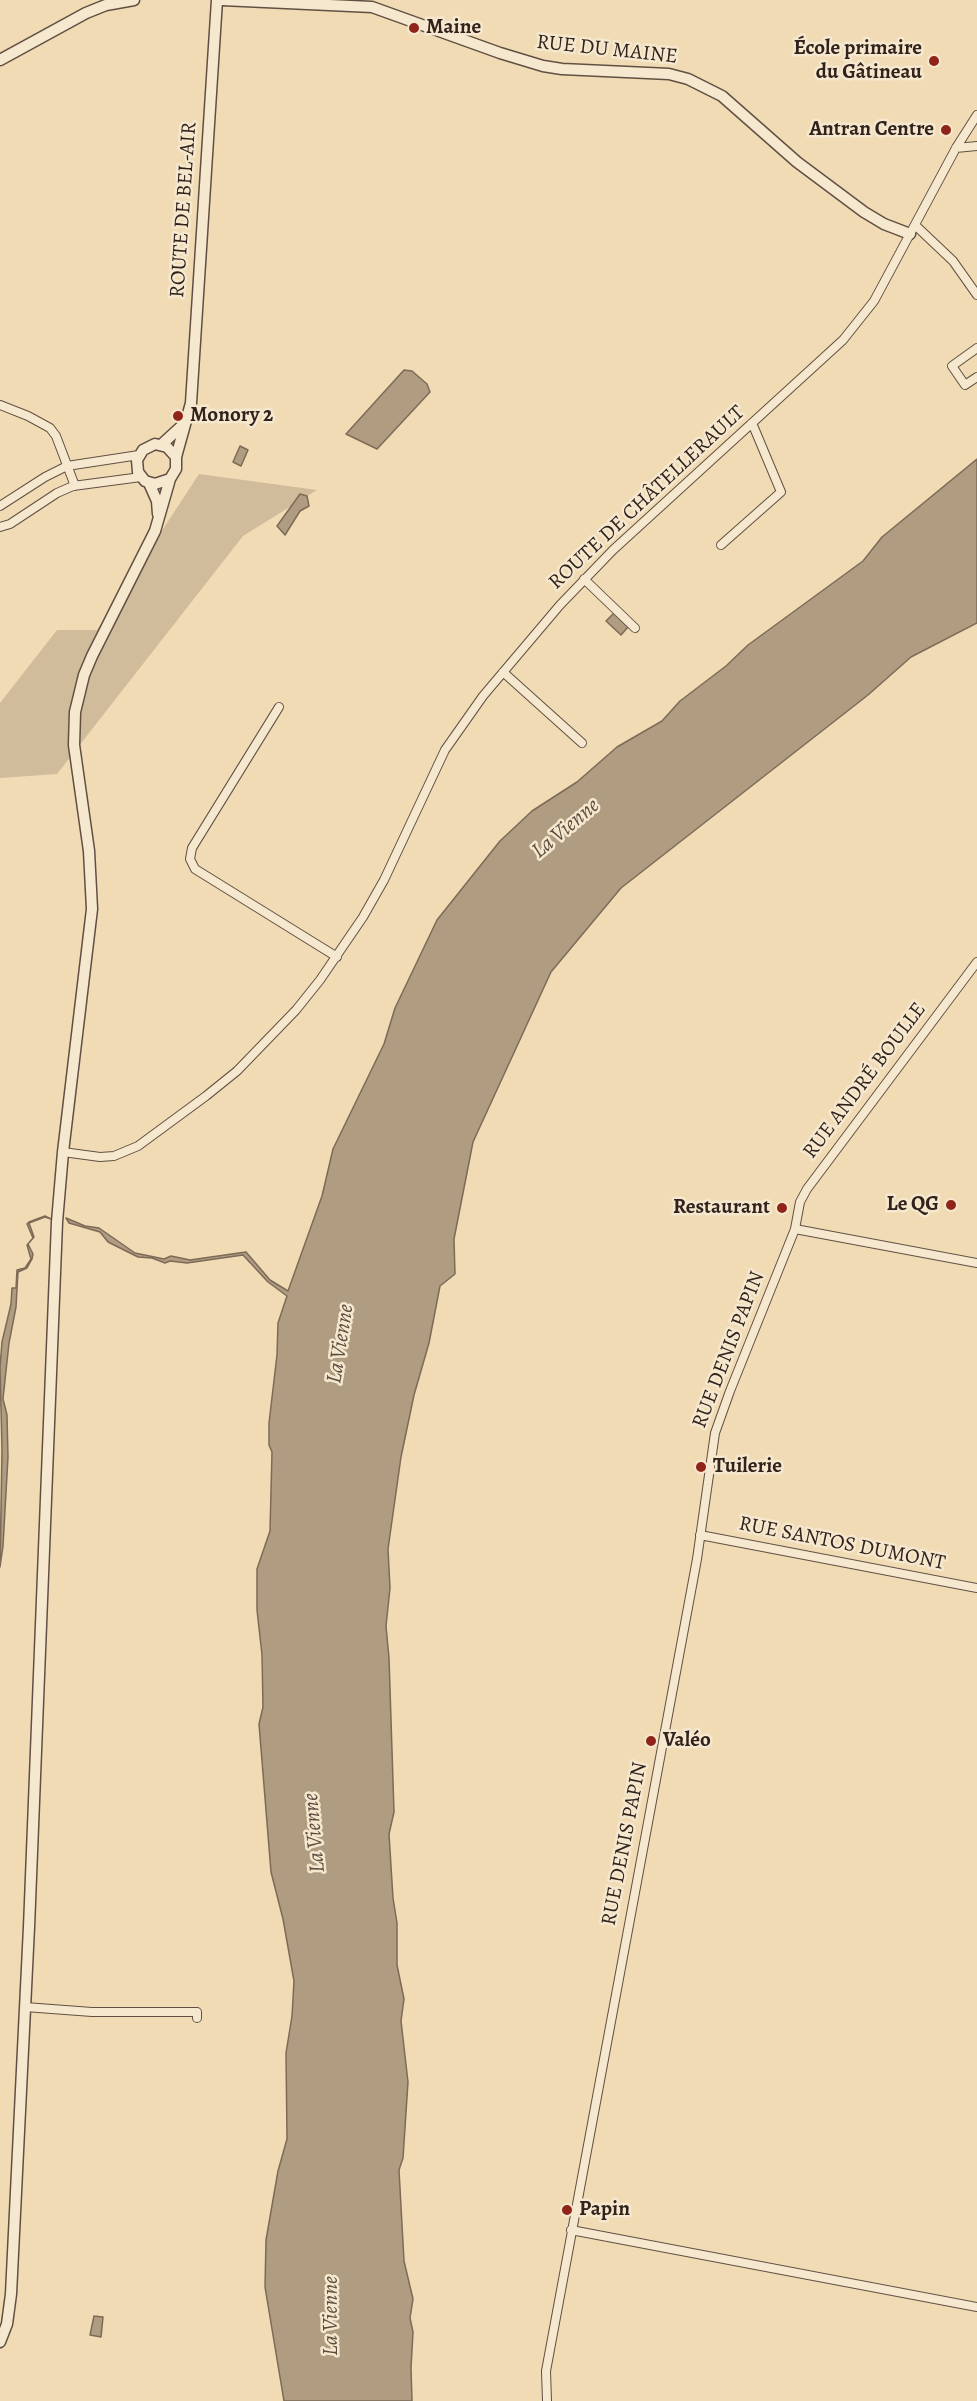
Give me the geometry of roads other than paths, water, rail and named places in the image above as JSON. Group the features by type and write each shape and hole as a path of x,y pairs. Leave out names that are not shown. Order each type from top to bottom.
{"street":[{"path":"0,60 87,13 105,5 134,0"},
{"name":"ROUTE DE BEL-AIR","path":"176,457 192,393 217,0"},
{"name":"RUE DU MAINE","path":"222,0 358,3 543,66 669,74 696,82 722,96 797,162 864,212 884,224 913,229"},
{"name":"ROUTE DE CHÂTELLERAULT","path":"63,1152 100,1157 114,1156 131,1149 206,1096 262,1046 296,1010 337,957 363,917 384,880 445,750 503,672 584,579 638,526 843,340 874,301 956,148 977,116"},
{"path":"956,148 977,146"},
{"path":"913,229 953,261 977,295"},
{"path":"977,348 952,366 965,385 977,377"},
{"path":"0,405 50,428 56,436 75,486"},
{"path":"161,445 186,422"},
{"path":"722,545 781,492 752,423"},
{"path":"0,2342 7,2324 11,2294 56,1255 63,1152 92,909 89,851 74,745 75,712 81,684 92,656 159,522 170,479 176,469 176,457 170,449 161,445 148,446 139,455 137,466 157,501 159,522"},
{"path":"0,506 45,477 67,466 139,455"},
{"path":"0,526 10,524 57,493 75,486 145,480 160,484 170,479"},
{"path":"584,579 635,628"},
{"path":"503,672 582,743"},
{"path":"279,707 192,848 190,859 195,869 337,957"},
{"name":"RUE ANDRÉ BOULLE","path":"795,1228 800,1202 807,1189 977,962"},
{"path":"795,1228 977,1263"},
{"name":"RUE DENIS PAPIN","path":"547,2401 546,2371 552,2336 700,1535 715,1433 795,1228"},
{"name":"RUE SANTOS DUMONT","path":"700,1535 977,1588"},
{"path":"25,2007 92,2012 197,2012 197,2018"},
{"path":"571,2230 977,2307"}],"water":[{"path":"404,370 412,371 427,384 430,392 377,449 346,434"},
{"path":"240,446 248,450 241,466 233,462"},
{"name":"La Vienne","path":"977,459 977,623 911,657 868,695 621,888 551,972 473,1142 454,1239 455,1274 440,1286 429,1343 414,1395 401,1457 388,1549 390,1588 386,1626 394,1812 389,1834 397,1923 397,1965 404,1999 401,2021 408,2082 403,2158 399,2170 404,2261 413,2299 410,2318 413,2332 412,2401 284,2401 265,2287 266,2240 278,2171 287,2139 286,2053 292,2016 294,1981 283,1919 271,1872 259,1724 263,1707 257,1569 270,1531 272,1452 269,1445 269,1423 277,1355 278,1323 287,1296 268,1282 243,1255 187,1263 170,1261 165,1263 152,1258 138,1257 108,1242 100,1232 69,1223 66,1218 85,1226 99,1228 135,1253 164,1259 171,1256 190,1260 246,1252 270,1280 288,1291 322,1196 333,1149 384,1044 395,1008 437,920 500,841 532,811 577,782 617,747 662,721 680,701 726,666 748,645 863,561 882,537"},
{"path":"300,494 307,496 309,506 300,511 285,535 277,526"},
{"path":"614,613 628,627 621,635 606,621"},
{"path":"45,1216 51,1219 45,1217 29,1223 34,1237 28,1244 33,1254 32,1259 27,1268 18,1272 16,1307 9,1343 3,1399 7,1415 8,1457 0,1567 2,1342 11,1304 12,1288 16,1288 17,1270 25,1268 31,1259 27,1245 33,1238 27,1224 29,1222"},
{"path":"94,2316 103,2317 101,2337 90,2335"}],"place":[{"name":"Maine","path":"414,28"},
{"name":"École primaire du Gâtineau","path":"934,61"},
{"name":"Antran Centre","path":"946,130"},
{"name":"Monory 2","path":"178,416"},
{"name":"Le QG","path":"951,1205"},
{"name":"Restaurant","path":"782,1208"},
{"name":"Tuilerie","path":"701,1467"},
{"name":"Valéo","path":"651,1741"},
{"name":"Papin","path":"567,2210"}]}
